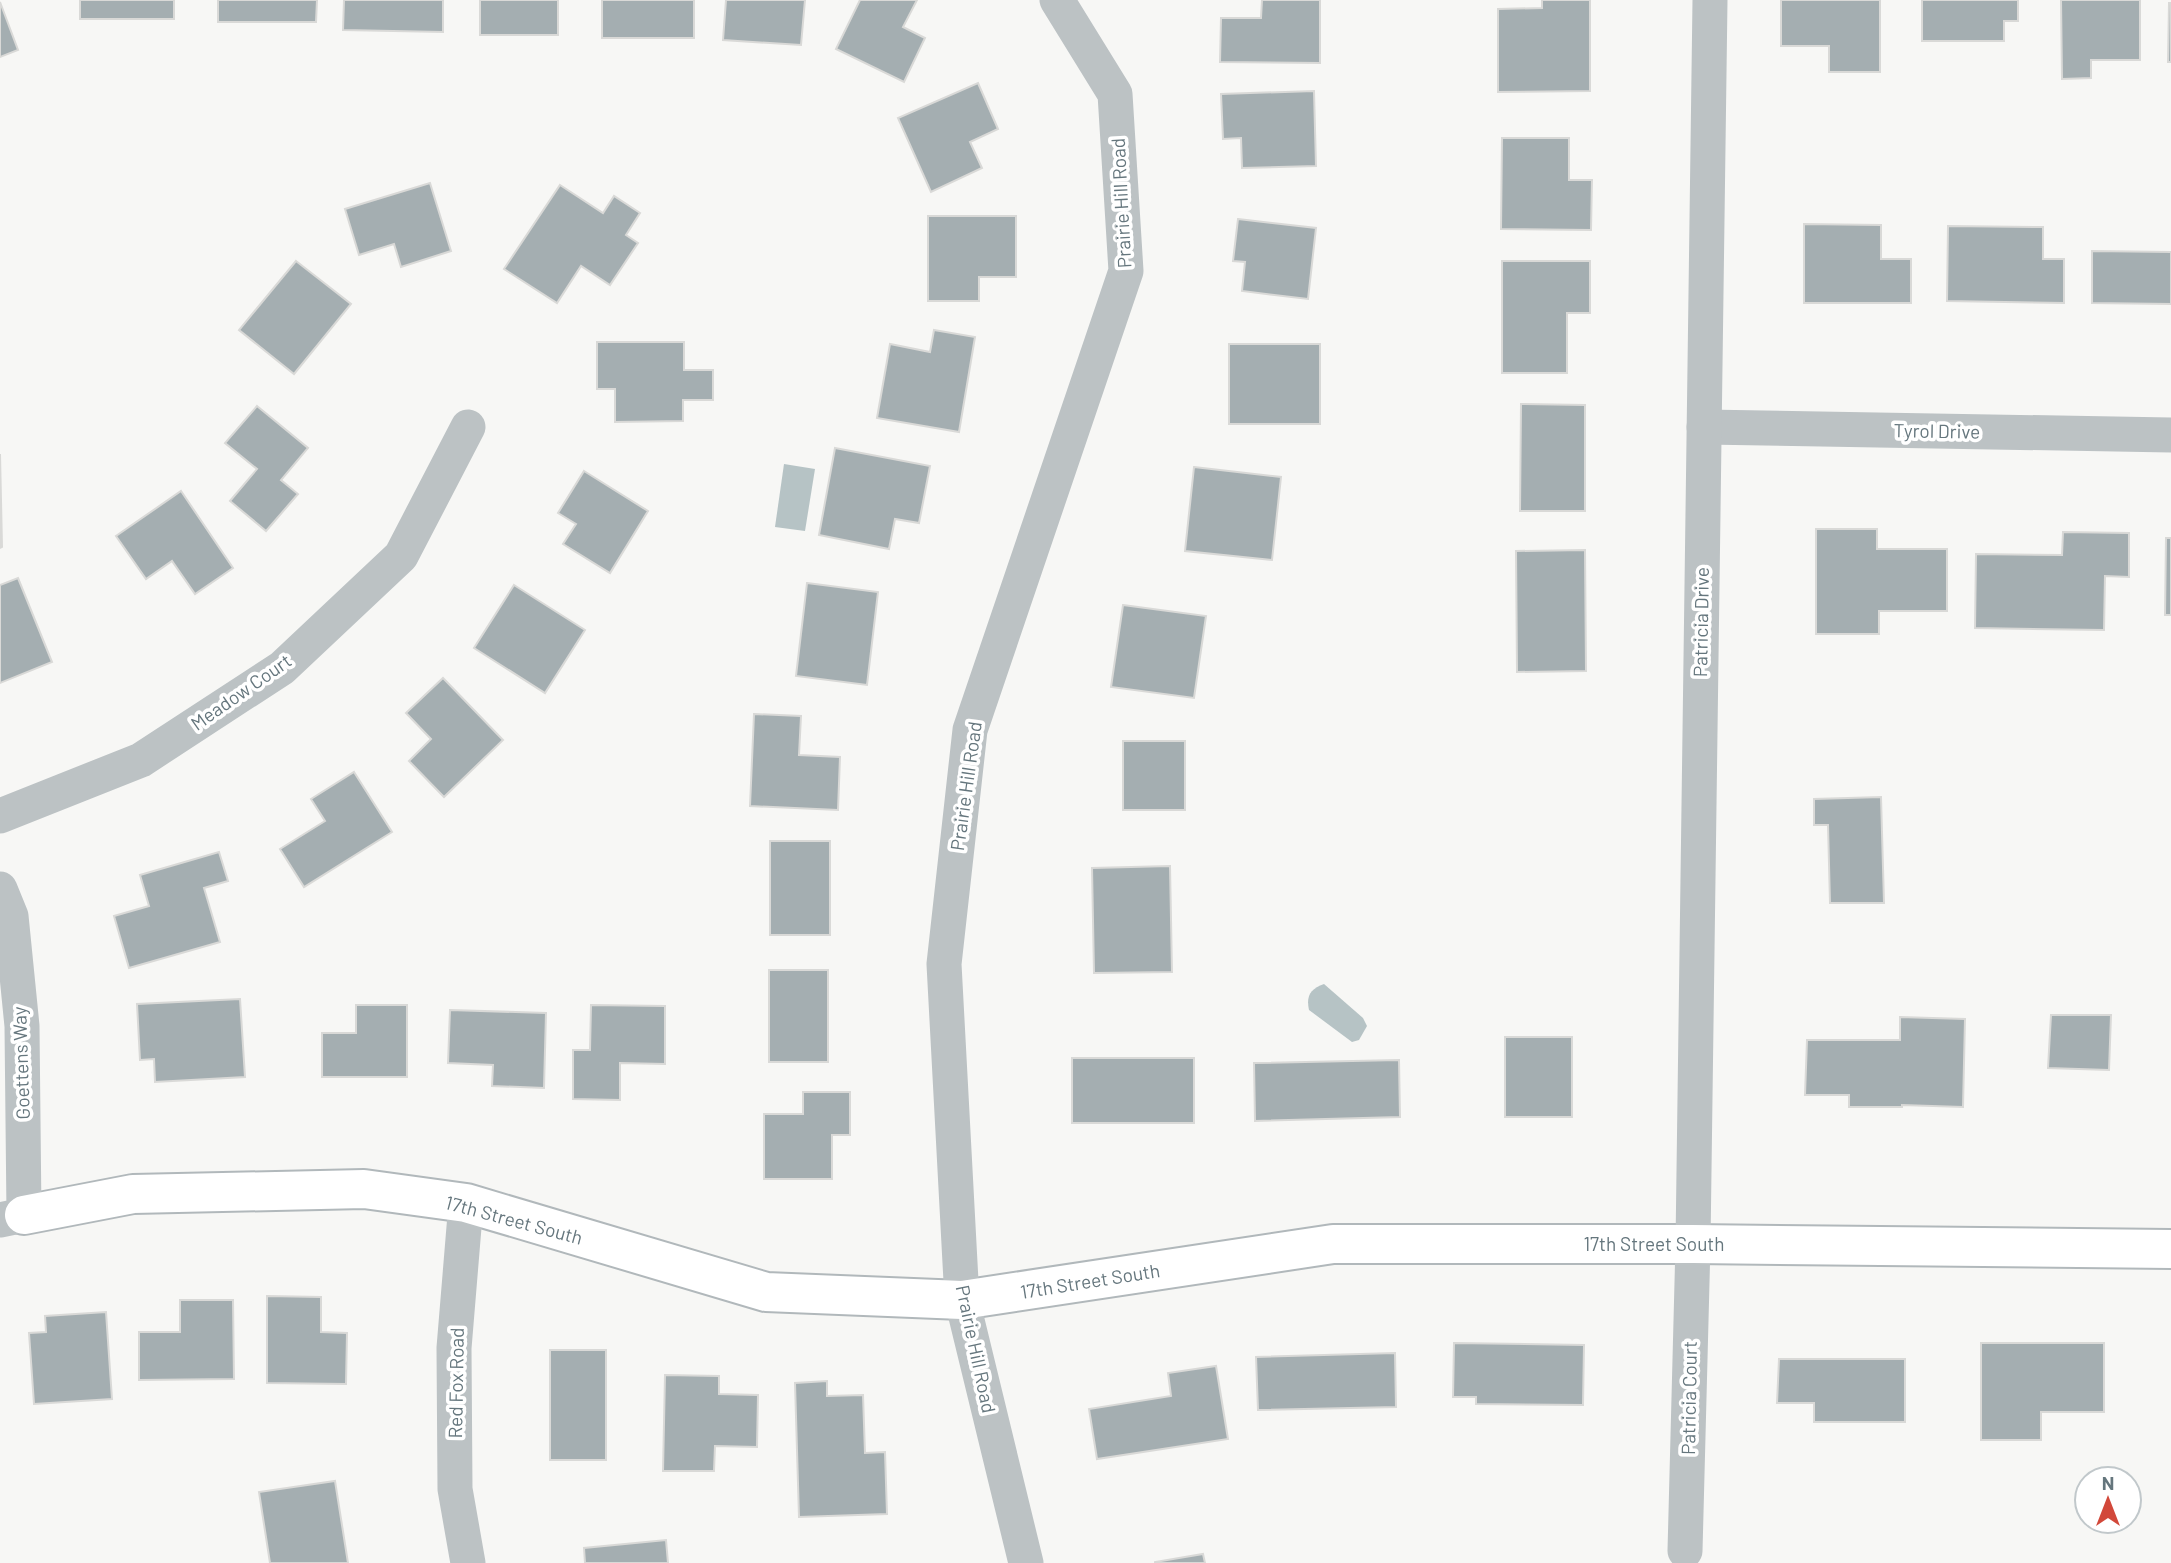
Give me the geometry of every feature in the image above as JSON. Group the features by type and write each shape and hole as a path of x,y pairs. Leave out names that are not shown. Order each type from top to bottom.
{"street":[{"name":"Prairie Hill Road","path":"1027,1563 962,1300 944,964 970,730 1126,271 1115,94 1057,0"},
{"name":"Patricia Drive","path":"1693,1244 1710,0"},
{"name":"Meadow Court","path":"0,816 141,760 282,667 401,556 468,427"},
{"name":"Tyrol Drive","path":"1704,427 2171,435"},
{"name":"Goettens Way","path":"0,889 11,916 22,1026 12,1217"},
{"name":"17th Street South","path":"12,1217 132,1194 363,1189 466,1203 766,1292 962,1300 1333,1244 1693,1244 2171,1249"},
{"name":"Red Fox Road","path":"466,1203 454,1348 455,1489 468,1563"},
{"name":"Patricia Court","path":"1685,1551 1693,1244"}],"shaded area":[{"path":"784,464 815,469 805,531 775,527"},
{"path":"1324,984 1363,1018 1367,1026 1359,1040 1352,1042 1309,1010 1310,994"}],"building":[{"path":"80,0 174,0 174,19 80,19"},
{"path":"218,0 317,0 316,22 218,22"},
{"path":"344,0 443,0 443,32 343,30"},
{"path":"480,0 558,0 558,35 480,35"},
{"path":"602,0 694,0 694,38 602,38"},
{"path":"726,0 805,0 801,45 723,40"},
{"path":"860,0 917,0 903,27 925,38 904,82 836,49"},
{"path":"1262,0 1320,0 1320,63 1220,62 1221,18 1261,18"},
{"path":"1542,0 1590,0 1590,91 1498,92 1498,9 1542,8"},
{"path":"1781,0 1880,0 1880,72 1829,72 1829,46 1781,46"},
{"path":"1922,0 2018,0 2018,21 2004,21 2004,41 1922,41"},
{"path":"2061,0 2140,0 2140,60 2091,60 2091,78 2062,79"},
{"path":"0,2 18,50 0,57"},
{"path":"2171,3 2171,62 2168,62"},
{"path":"978,83 998,129 970,142 982,168 931,192 898,118"},
{"path":"1314,91 1316,166 1242,168 1241,138 1223,139 1221,94"},
{"path":"1502,138 1569,138 1569,180 1592,180 1591,230 1501,229"},
{"path":"430,183 451,251 401,267 394,244 359,255 345,209"},
{"path":"560,185 603,213 614,196 640,213 626,235 638,243 610,285 581,266 557,303 504,269"},
{"path":"928,216 1016,216 1016,277 979,277 979,301 928,301"},
{"path":"1238,219 1316,228 1308,299 1242,291 1245,262 1233,261"},
{"path":"1804,224 1881,225 1881,259 1911,259 1911,303 1804,303"},
{"path":"1948,226 2043,227 2043,259 2064,259 2064,303 1947,301"},
{"path":"2092,251 2171,252 2171,304 2092,303"},
{"path":"296,261 351,304 294,374 239,330"},
{"path":"1502,261 1590,261 1590,313 1567,313 1567,373 1502,373"},
{"path":"934,330 975,337 959,432 877,418 890,344 930,352"},
{"path":"597,342 684,342 684,370 713,370 713,400 683,400 683,421 615,422 615,389 597,389"},
{"path":"1229,344 1320,344 1320,424 1229,424"},
{"path":"1521,404 1585,405 1585,511 1520,511"},
{"path":"257,406 308,448 281,480 298,494 266,531 230,501 257,469 225,443"},
{"path":"835,448 930,466 919,523 895,519 889,549 819,535"},
{"path":"0,454 2,547 0,548"},
{"path":"1194,467 1281,477 1272,560 1185,551"},
{"path":"584,471 648,511 610,573 563,544 576,524 558,513"},
{"path":"181,491 233,568 195,594 172,561 146,579 116,536"},
{"path":"1816,529 1877,529 1877,549 1947,549 1947,611 1879,611 1879,634 1816,634"},
{"path":"2063,532 2129,533 2129,577 2105,576 2104,630 1975,628 1976,554 2062,555"},
{"path":"2166,538 2171,538 2171,615 2165,615"},
{"path":"1585,550 1586,671 1517,672 1516,551"},
{"path":"18,578 52,662 0,683 0,585"},
{"path":"807,583 878,592 867,685 796,676"},
{"path":"514,585 585,630 545,693 474,648"},
{"path":"1123,605 1206,616 1194,698 1111,687"},
{"path":"443,678 503,740 444,797 409,761 431,739 406,713"},
{"path":"754,714 801,716 799,755 840,757 838,810 750,806"},
{"path":"1123,741 1185,741 1185,810 1123,810"},
{"path":"354,772 392,832 304,887 280,849 325,821 311,799"},
{"path":"1881,797 1884,903 1830,903 1828,825 1814,825 1814,799"},
{"path":"770,841 830,841 830,935 770,935"},
{"path":"219,852 228,881 204,888 220,942 129,968 114,916 149,906 140,875"},
{"path":"1170,866 1172,972 1094,973 1092,868"},
{"path":"769,970 828,970 828,1062 769,1062"},
{"path":"240,999 245,1077 155,1082 154,1059 140,1060 137,1004"},
{"path":"356,1005 407,1005 407,1077 322,1077 322,1033 356,1033"},
{"path":"591,1005 665,1006 665,1064 620,1063 620,1100 573,1099 573,1050 590,1050"},
{"path":"450,1010 546,1013 544,1088 492,1086 493,1065 448,1063"},
{"path":"2051,1015 2111,1015 2109,1070 2048,1068"},
{"path":"1900,1017 1965,1019 1963,1107 1849,1107 1849,1095 1805,1095 1807,1040 1900,1040"},
{"path":"1505,1037 1572,1037 1572,1117 1505,1117"},
{"path":"1072,1058 1194,1058 1194,1123 1072,1123"},
{"path":"1399,1060 1400,1117 1255,1121 1254,1063"},
{"path":"803,1092 850,1092 850,1135 832,1135 832,1179 764,1179 764,1114 803,1114"},
{"path":"267,1296 321,1297 321,1332 347,1333 346,1384 267,1383"},
{"path":"180,1300 233,1300 234,1379 139,1380 139,1332 180,1332"},
{"path":"106,1312 112,1399 34,1404 29,1333 46,1332 45,1316"},
{"path":"1454,1343 1584,1345 1583,1405 1476,1404 1476,1397 1453,1397"},
{"path":"1981,1343 2104,1343 2104,1412 2041,1412 2041,1440 1981,1440"},
{"path":"550,1350 606,1350 606,1460 550,1460"},
{"path":"1395,1353 1396,1407 1258,1410 1256,1357"},
{"path":"1779,1359 1905,1359 1905,1422 1814,1422 1814,1403 1777,1403"},
{"path":"1216,1366 1228,1439 1097,1459 1089,1409 1171,1396 1168,1373"},
{"path":"665,1375 719,1376 719,1394 758,1395 757,1447 715,1446 714,1471 663,1471"},
{"path":"827,1381 827,1396 863,1395 865,1453 885,1452 887,1514 799,1517 795,1383"},
{"path":"335,1481 348,1563 270,1563 259,1492"},
{"path":"666,1540 668,1563 585,1563 584,1548"},
{"path":"1203,1554 1205,1563 1155,1563 1155,1562"}]}
